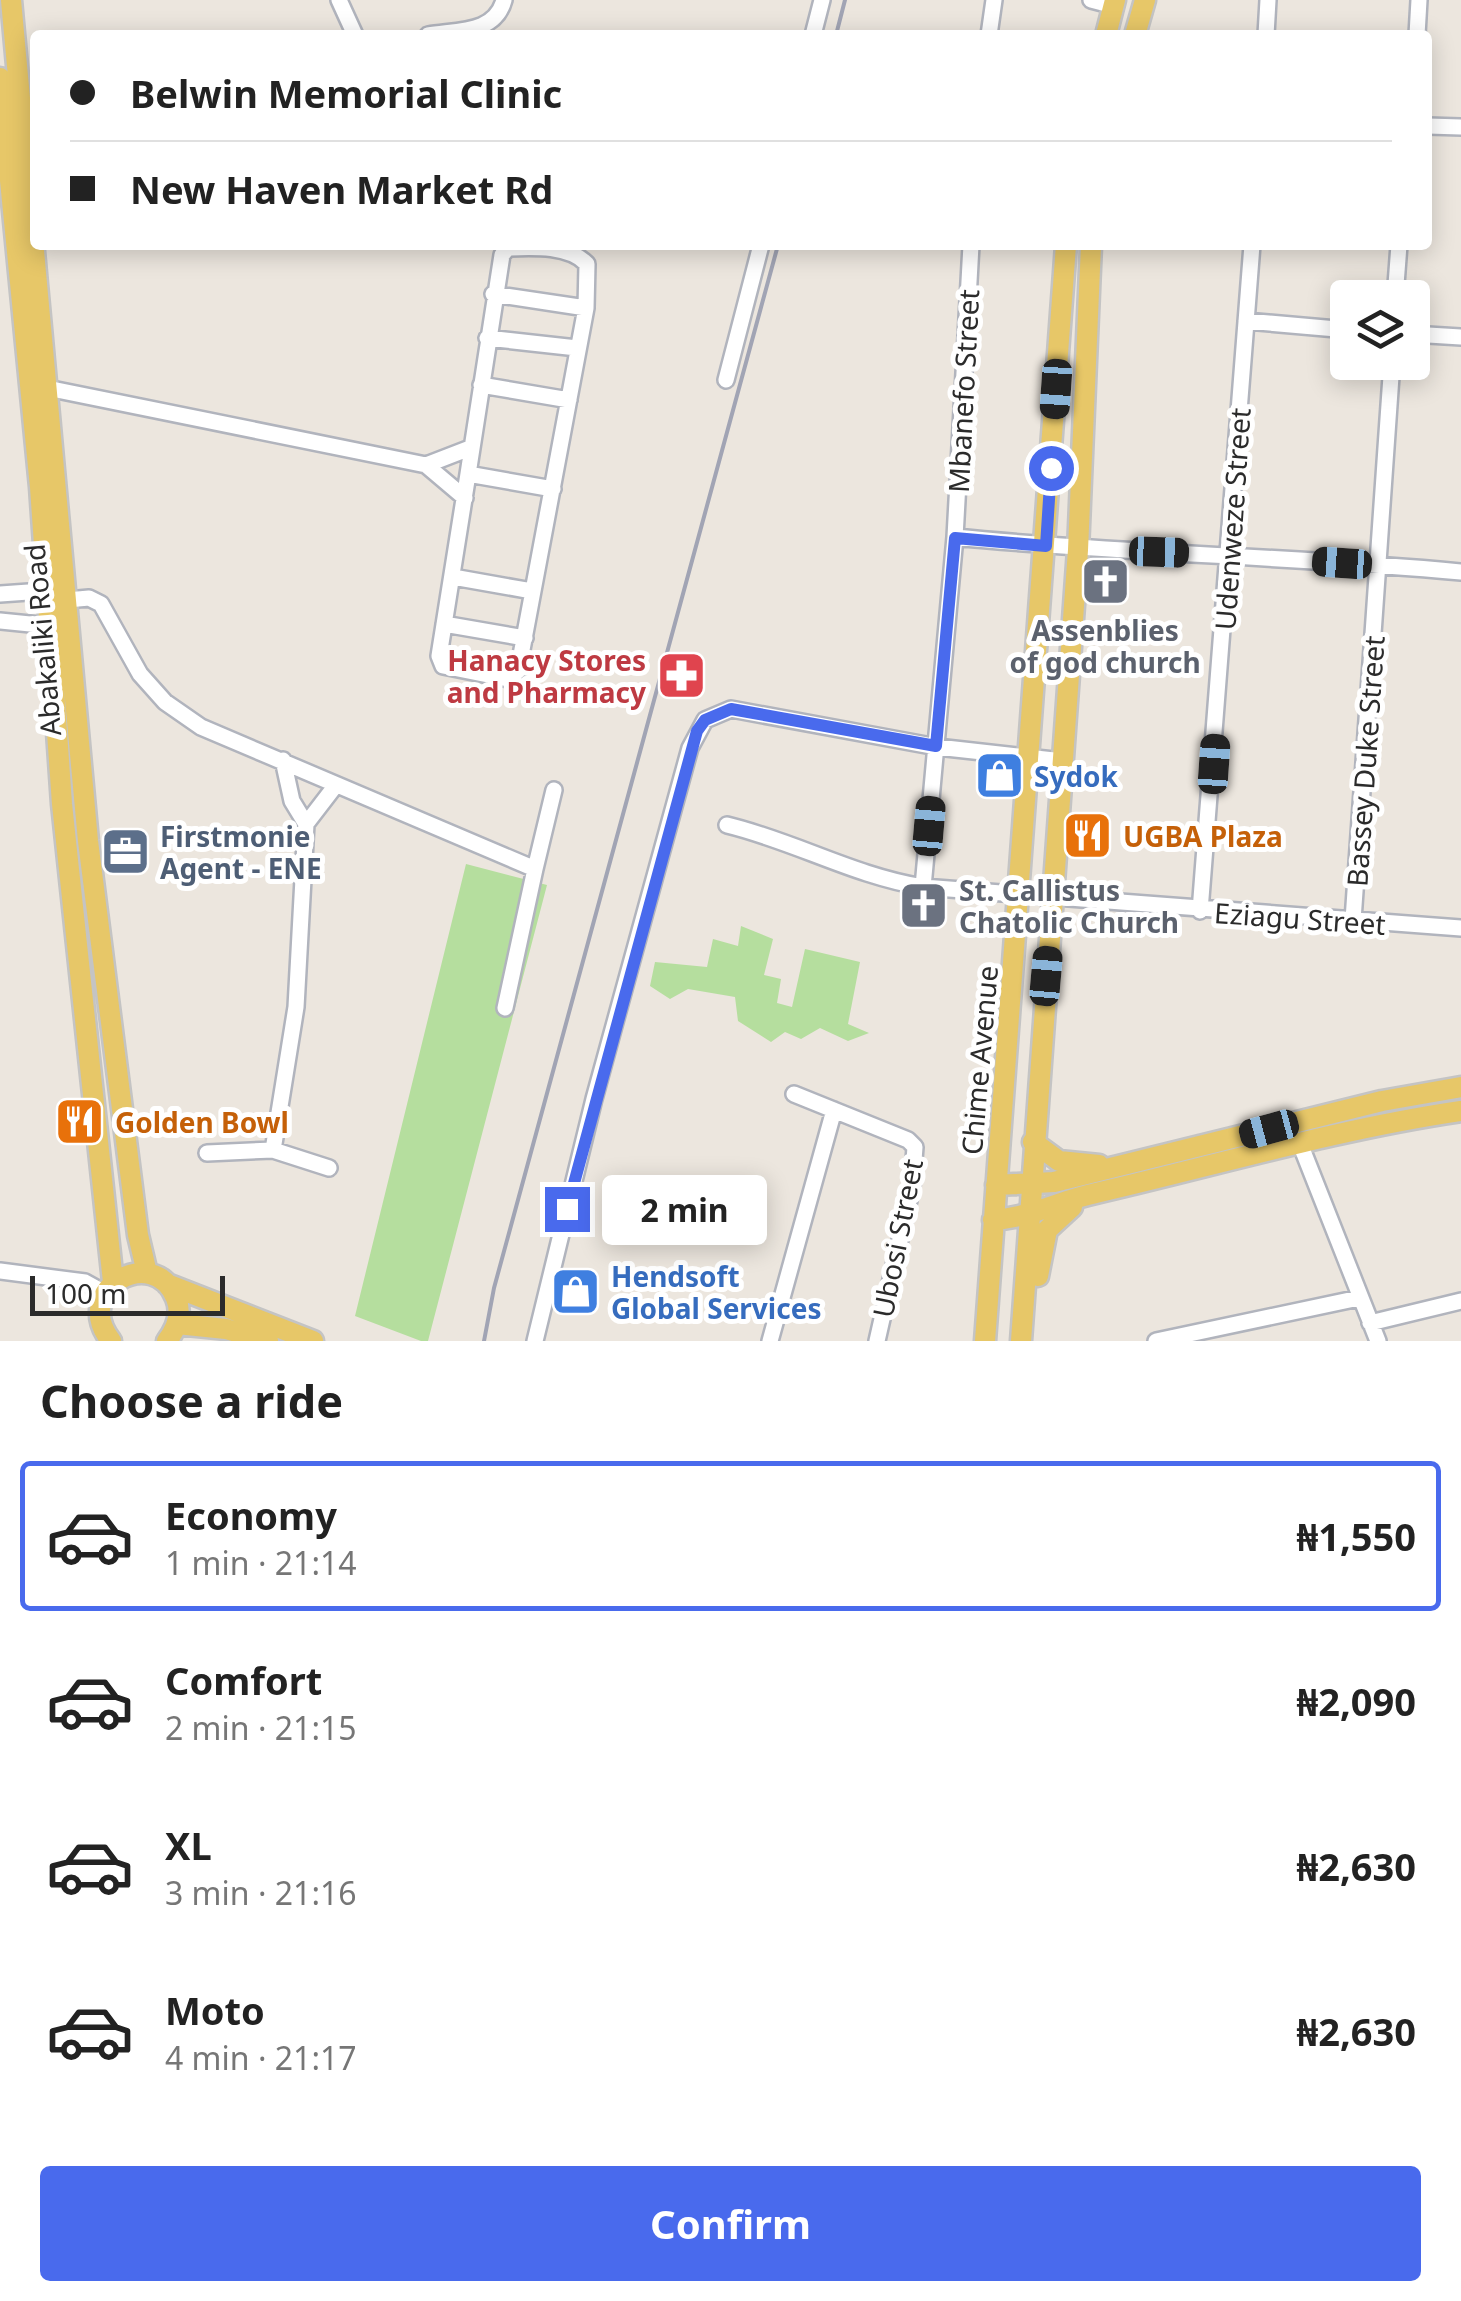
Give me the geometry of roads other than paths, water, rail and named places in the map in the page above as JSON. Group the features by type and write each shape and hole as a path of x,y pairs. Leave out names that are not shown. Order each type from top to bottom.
{"main road":[{"name":"Abakaliki Road","path":"11,0 30,205"},
{"path":"1136,30 1145,0"},
{"path":"1107,30 1114,3"},
{"name":"Abakaliki Road","path":"0,78 60,593"},
{"name":"Abakaliki Road","path":"34,250 109,1288 100,1315 111,1341"},
{"name":"Chime Avenue","path":"985,1341 1066,250"},
{"path":"1023,1341 1032,1142 1054,898 1078,550 1091,250"},
{"name":"Abakaliki Road","path":"59,627 147,1273"},
{"path":"996,1185 1032,1183 1116,1166 1382,1101 1461,1087"},
{"path":"994,1220 1029,1218 1087,1195 1461,1112"},
{"path":"1032,1142 1059,1160 1116,1166"},
{"path":"1023,1341 1045,1234 1056,1219 1087,1195"},
{"path":"109,1288 135,1273 147,1273 313,1341"},
{"path":"167,1284 178,1307 172,1332 226,1329 268,1341"}],"street":[{"path":"339,0 353,30"},
{"path":"461,30 487,26 500,13 504,0"},
{"path":"814,30 822,0"},
{"path":"990,30 994,0"},
{"path":"1091,0 1114,3"},
{"path":"1266,30 1268,0"},
{"path":"1417,30 1419,0"},
{"path":"1432,126 1461,127"},
{"path":"507,250 497,266 439,656 443,666 508,679 518,671 525,638 586,308 588,264 566,252 537,250"},
{"path":"726,380 760,250"},
{"name":"Mbanefo Street","path":"923,887 955,538 970,250"},
{"name":"Udenweze Street","path":"1200,912 1252,250"},
{"path":"1396,280 1399,250"},
{"path":"493,294 586,308"},
{"path":"1246,322 1330,329"},
{"path":"1430,335 1461,337"},
{"path":"487,338 578,348"},
{"name":"Bassey Duke Street","path":"1352,920 1391,380"},
{"path":"481,385 569,400"},
{"path":"47,388 426,465 465,498"},
{"path":"426,465 470,448"},
{"path":"468,474 553,489"},
{"path":"955,538 1078,550 1229,554 1461,572"},
{"path":"453,577 532,591"},
{"path":"0,594 60,593 102,604 140,674 176,710 201,727 535,869"},
{"path":"0,621 59,627"},
{"path":"444,624 525,638"},
{"path":"536,1341 594,1099 697,731 705,720 731,709 936,746 1063,761"},
{"path":"283,760 292,801 306,824"},
{"path":"273,1150 296,1006 306,824 336,785"},
{"path":"505,1008 554,790"},
{"path":"726,824 784,840 870,877 923,887 1020,896"},
{"name":"Eziagu Street","path":"1020,896 1461,928"},
{"name":"Ubosi Street","path":"794,1094 908,1140 918,1154 878,1341"},
{"path":"770,1341 834,1110"},
{"path":"1301,1146 1378,1341"},
{"path":"207,1153 273,1150 329,1168"},
{"path":"0,1271 109,1288"},
{"path":"1156,1341 1359,1298"},
{"path":"1370,1323 1461,1301"}],"railway":[{"path":"837,30 845,0"},
{"path":"484,1341 494,1288 777,250"}],"place":[{"name":"Assenblies of god church","path":"1105,582"},
{"name":"Hanacy Stores and Pharmacy","path":"681,676"},
{"name":"Sydok","path":"999,776"},
{"name":"UGBA Plaza","path":"1088,836"},
{"name":"Firstmonie Agent - ENE","path":"125,852"},
{"name":"St. Callistus Chatolic Church","path":"924,906"},
{"name":"Golden Bowl","path":"80,1122"},
{"name":"Hendsoft Global Services","path":"576,1292"}]}
